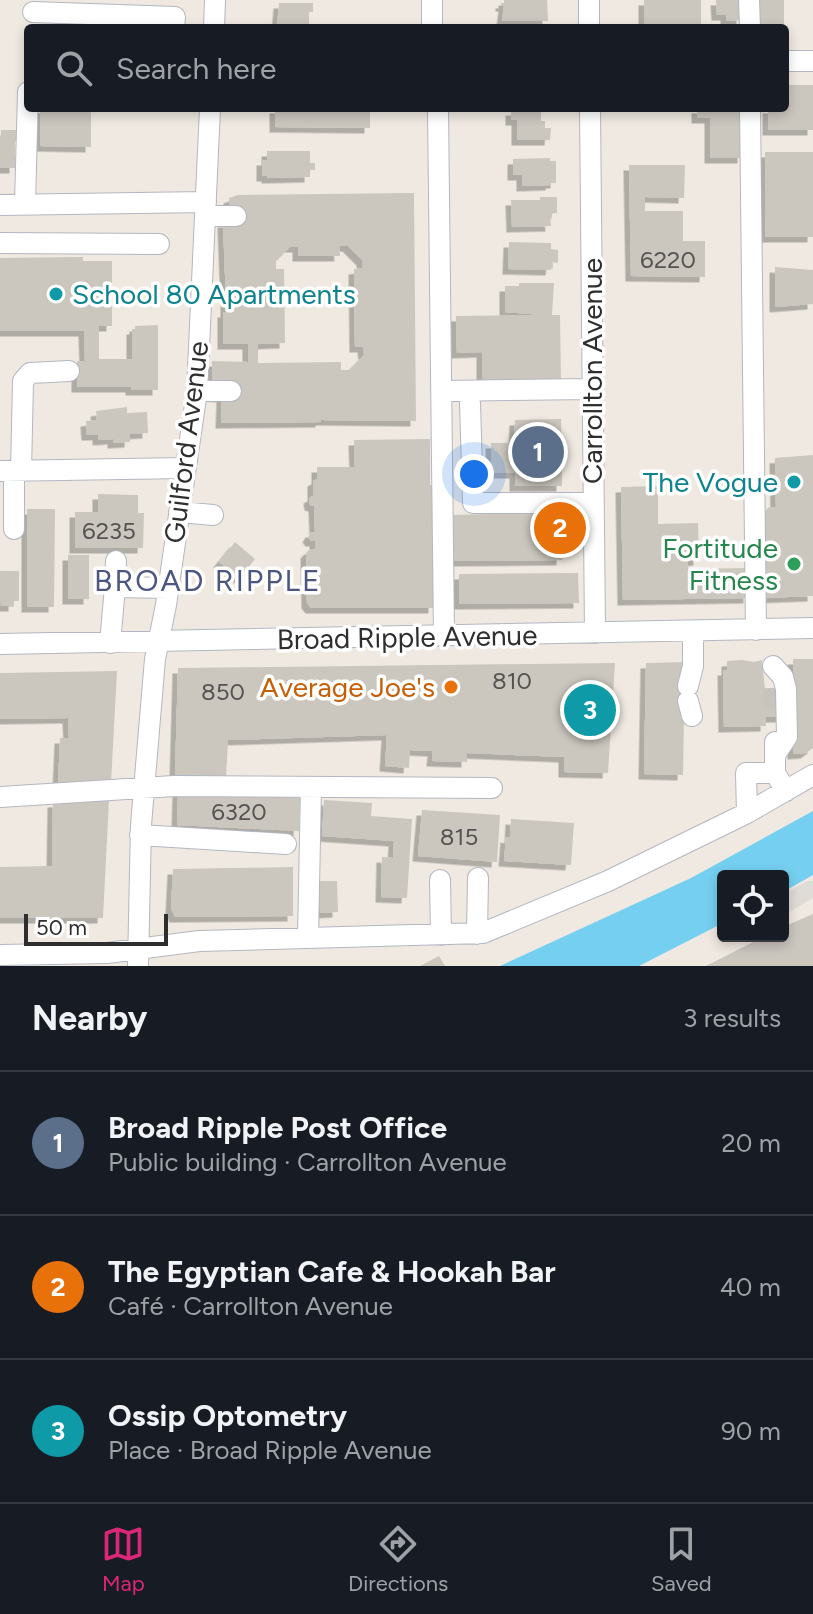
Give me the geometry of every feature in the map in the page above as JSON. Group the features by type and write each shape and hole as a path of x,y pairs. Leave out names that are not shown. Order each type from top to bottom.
{"street":[{"path":"214,24 215,0"},
{"path":"432,0 432,24"},
{"path":"589,0 589,24"},
{"path":"749,0 750,24"},
{"path":"33,13 175,17 174,24"},
{"path":"789,61 813,61"},
{"path":"25,204 27,112"},
{"name":"Guilford Avenue","path":"138,957 140,835 159,642 197,391 210,112"},
{"path":"438,112 444,636"},
{"name":"Carrollton Avenue","path":"590,112 595,633"},
{"path":"750,112 764,630 773,666 773,688"},
{"path":"0,205 206,209 236,216"},
{"path":"0,243 159,244"},
{"path":"14,529 12,471 23,381 30,373 69,371"},
{"path":"442,391 592,389"},
{"path":"197,391 231,391"},
{"path":"470,403 473,503 593,503"},
{"path":"12,471 186,468"},
{"path":"179,512 213,515"},
{"path":"110,643 116,561"},
{"path":"115,587 168,588"},
{"name":"Broad Ripple Avenue","path":"0,644 813,628"},
{"path":"689,701 693,631"},
{"path":"0,955 40,960 107,953 138,957 199,941 477,934 528,916 650,851 747,813 779,773 787,737 786,689 783,677 773,666"},
{"path":"774,717 779,773"},
{"path":"747,813 746,773 813,775"},
{"path":"0,797 174,786 492,788"},
{"path":"308,938 311,787"},
{"path":"140,835 286,844"},
{"path":"477,934 478,878"},
{"path":"440,880 441,935"}],"shaded area":[{"path":"813,881 813,898 789,912 789,891"}],"water":[{"path":"813,811 813,875 789,889 789,870 717,870 717,926 639,966 500,966 691,878"}],"building":[{"path":"504,0 547,0 548,21 502,21 504,6 501,3"},
{"path":"644,0 701,0 701,24 644,24"},
{"path":"716,0 741,0 742,20 726,21 726,15 717,15"},
{"path":"756,0 784,0 784,24 756,24"},
{"path":"279,3 313,3 309,24 277,24"},
{"path":"789,85 813,85 813,130 768,130 768,112 789,112"},
{"path":"40,112 91,112 91,147 40,146"},
{"path":"275,112 370,112 370,128 275,127"},
{"path":"511,112 541,112 545,128 551,128 550,140 517,140 517,120 511,120"},
{"path":"697,112 743,112 743,158 710,158 710,118 697,118"},
{"path":"1,130 19,130 19,141 15,141 15,168 0,168"},
{"path":"267,151 310,151 310,163 315,163 315,170 310,170 310,177 267,178 262,176 262,160 267,160"},
{"path":"765,152 813,152 813,237 765,237"},
{"path":"550,158 550,161 556,161 556,183 522,186 522,175 513,175 513,159"},
{"path":"629,165 685,165 684,198 645,197 645,211 683,211 683,241 705,241 705,277 631,276"},
{"path":"414,193 416,421 221,423 222,397 212,396 212,361 248,362 248,344 223,344 226,302 223,222 230,222 229,198 238,195","holes":["339,246 348,246 362,260 363,268 354,269 355,347 363,347 364,355 349,370 341,370 341,362 258,363 258,344 285,343 284,269 276,269 276,261 290,247 298,247 298,256 340,256"]},
{"path":"540,197 557,197 557,213 550,214 551,226 512,227 511,200 540,200"},
{"path":"509,242 551,243 551,249 558,250 558,263 552,262 551,270 508,269"},
{"name":"School 80 Apartments","path":"83,257 83,261 112,261 112,326 99,326 99,359 132,359 132,329 135,326 158,325 158,390 77,387 77,361 85,361 84,331 0,331 0,258"},
{"path":"775,267 813,270 813,304 775,307"},
{"path":"519,283 554,283 552,315 560,315 561,384 482,385 482,352 457,353 456,316 543,315 505,312 505,286 519,286"},
{"path":"127,407 127,413 147,412 148,433 130,434 130,442 113,443 113,439 98,440 98,435 87,435 86,421 97,420 96,411"},
{"path":"561,419 562,486 515,486 515,473 492,473 491,443 514,443 515,420"},
{"path":"430,439 434,608 311,608 307,603 306,553 315,549 315,541 308,537 315,532 314,506 310,505 309,498 313,496 317,467 355,467 354,440"},
{"path":"813,455 813,596 763,598 762,514 769,507 776,507 775,458"},
{"path":"658,486 658,524 698,523 699,560 688,561 688,569 748,568 749,598 623,600 621,487"},
{"path":"98,494 138,495 138,513 144,513 143,548 75,548 75,512 98,512"},
{"path":"27,509 55,509 54,607 27,607"},
{"path":"563,512 562,560 452,561 451,515"},
{"path":"235,542 255,559 240,578 219,562"},
{"path":"68,555 89,555 89,599 68,599"},
{"path":"0,571 19,571 19,601 14,601 14,606 1,606"},
{"path":"578,573 579,603 459,604 459,574"},
{"path":"793,659 813,659 813,748 806,753 793,754"},
{"path":"762,660 765,689 781,689 782,717 766,717 766,726 724,727 723,670 727,670 727,661"},
{"path":"685,662 683,775 644,774 646,663"},
{"path":"615,663 608,773 564,772 564,757 467,753 467,762 432,761 433,751 410,750 409,768 385,766 387,735 228,740 226,778 175,775 178,668"},
{"path":"117,671 111,783 58,785 60,738 69,738 68,718 0,719 0,673"},
{"path":"178,790 300,798 299,831 177,825"},
{"path":"109,800 103,918 0,918 0,867 52,866 53,802"},
{"path":"324,800 372,803 371,816 412,819 407,898 381,897 382,857 393,858 394,841 322,836"},
{"path":"422,810 500,815 497,862 418,856"},
{"path":"511,819 574,823 571,865 504,861"},
{"path":"293,867 293,916 175,917 171,908 173,869"},
{"path":"319,881 337,881 338,912 320,913"},
{"path":"813,914 813,966 706,966 753,942 789,942 789,924"},
{"path":"439,956 445,966 420,966"}],"tunnel":[{"path":"773,688 774,717"}],"place":[{"name":"School 80 Apartments","path":"56,294"},
{"name":"Broad Ripple Post Office","path":"538,452"},
{"name":"The Vogue","path":"794,482"},
{"name":"The Egyptian Cafe & Hookah Bar","path":"560,528"},
{"name":"Fortitude Fitness","path":"794,564"},
{"name":"Average Joe's","path":"451,687"},
{"name":"Ossip Optometry","path":"590,710"}],"district":[{"name":"BROAD RIPPLE","path":"208,580"}]}
